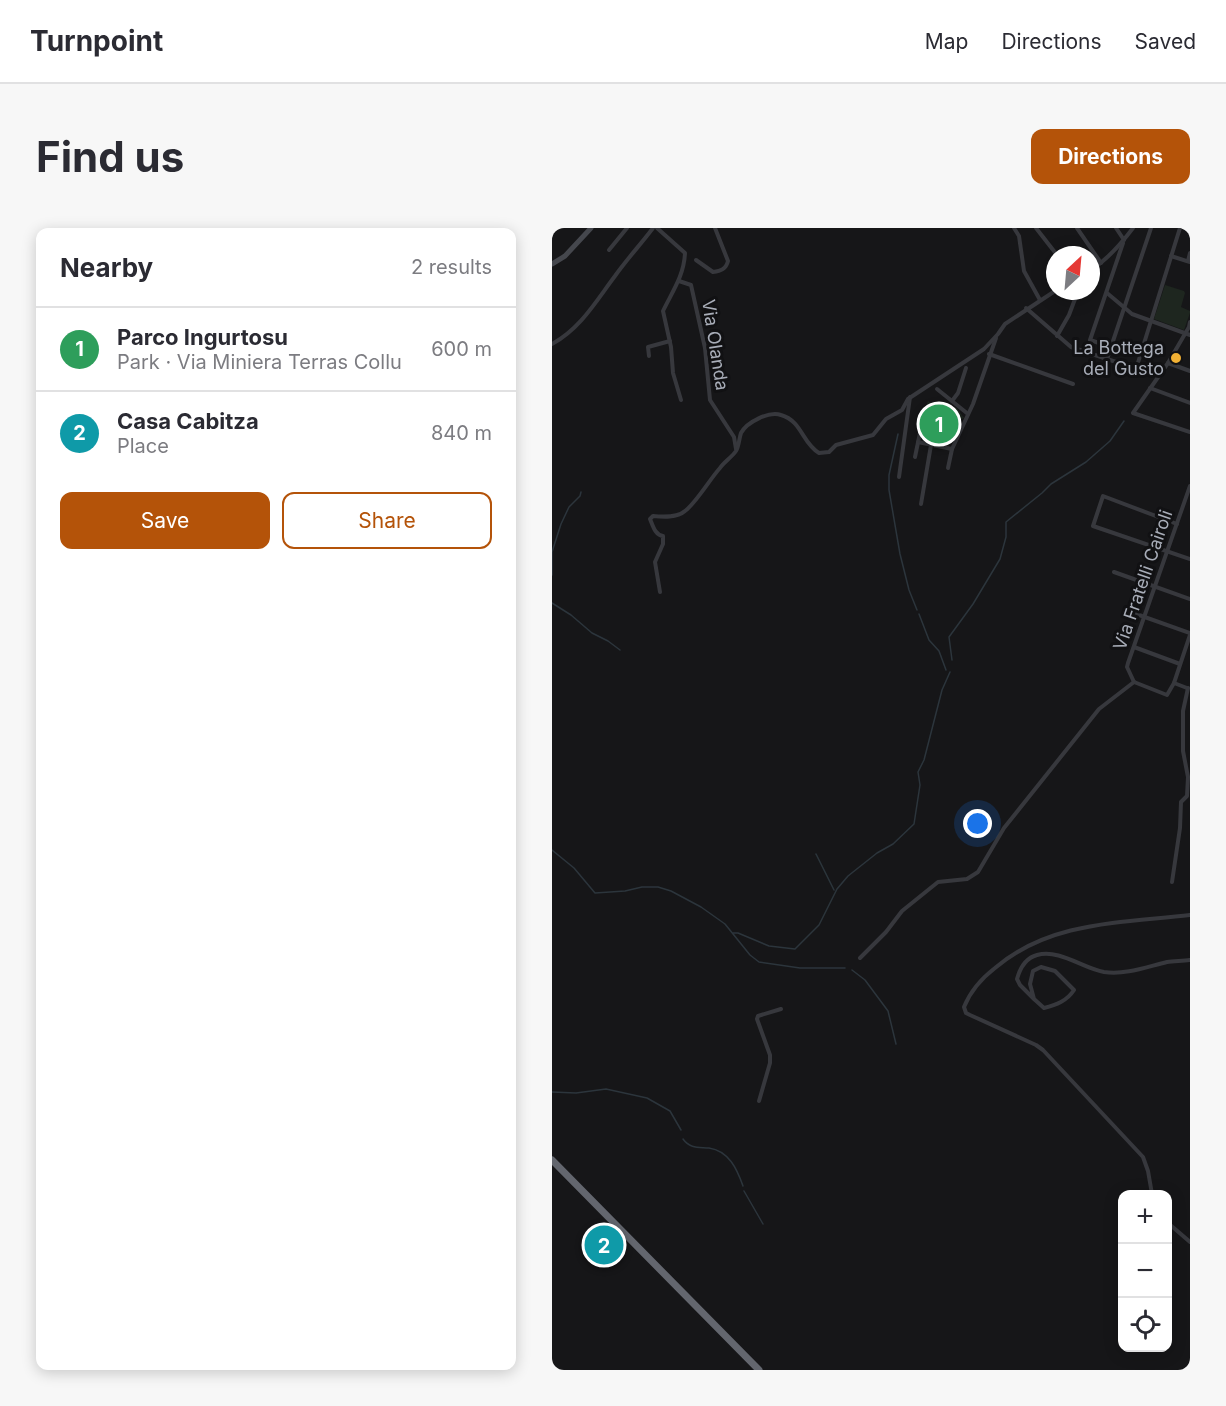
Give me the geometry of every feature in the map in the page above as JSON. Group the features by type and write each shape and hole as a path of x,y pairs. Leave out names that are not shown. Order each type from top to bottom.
{"highway":[{"path":"552,1160 759,1370"}],"main road":[{"path":"552,264 565,256 591,228"}],"street":[{"path":"609,250 627,228"},
{"path":"552,344 562,339 586,318 615,275 655,228 685,253 680,281 663,311 670,341 673,373 681,400"},
{"path":"696,260 713,272 725,269 727,266 728,261 716,228"},
{"path":"1014,228 1019,236 1024,272 1040,300"},
{"path":"1036,228 1050,246"},
{"path":"1077,228 1101,263 1124,241 1133,228"},
{"path":"1111,347 1090,340 1124,241 1116,228"},
{"path":"1107,359 1151,228"},
{"path":"1136,369 1180,228"},
{"path":"1171,256 1189,262 1190,253"},
{"name":"Via Olanda","path":"680,281 691,285 705,348 710,400 734,437 736,450"},
{"path":"1107,293 1132,314 1188,335"},
{"path":"660,592 655,562 663,544 663,536 660,536 653,528 650,519 653,516 672,516 684,512 736,450 742,431 757,419 781,414 796,424 811,448 819,453 825,453 836,445 873,435 886,419 902,410 910,397 984,349 1005,324 1046,296"},
{"path":"1057,336 1075,300"},
{"path":"1026,308 1071,347 1158,376"},
{"path":"1190,325 1188,335 1133,413 1190,432"},
{"path":"948,468 952,449 968,414 998,334"},
{"path":"649,356 648,347 670,341"},
{"path":"989,354 1073,384"},
{"path":"1168,363 1190,371"},
{"path":"952,401 958,393 966,368"},
{"path":"1150,388 1190,403"},
{"path":"937,389 968,414"},
{"path":"899,477 910,397"},
{"path":"915,457 921,428"},
{"path":"918,442 952,449"},
{"path":"921,504 931,444"},
{"name":"Via Fratelli Cairoli","path":"1134,682 1127,667 1190,486"},
{"path":"1177,524 1103,496 1093,526 1190,559"},
{"path":"1114,572 1190,599"},
{"path":"860,958 886,932 902,911 938,882 967,879 978,872 1004,828 1099,709 1134,682 1167,695 1174,683 1190,634 1125,610"},
{"path":"1134,647 1180,664"},
{"path":"1172,882 1180,828 1181,802 1187,796 1188,777 1183,752 1183,711 1189,688 1174,683"},
{"path":"1151,1190 1143,1157 1042,1050 1036,1045 966,1013 964,1007 966,1000 984,977 1005,959 1035,941 1077,929 1190,915"},
{"path":"1034,999 1030,984 1033,970 1041,967 1055,971 1074,990 1060,1004 1044,1008 1034,999 1017,979 1028,960 1037,955 1054,955 1101,972 1112,973 1141,970 1168,962 1190,960"},
{"path":"759,1101 770,1063 770,1055 757,1020 758,1016 763,1013 781,1009"},
{"path":"1172,1227 1190,1242"}],"shaded area":[{"path":"1165,285 1185,293 1181,307 1190,313 1184,330 1154,319"},
{"path":"928,401 945,416 951,414 956,407 964,418 958,421 949,444 940,442 942,430 922,431 922,419"}],"waterway":[{"path":"952,660 949,637 973,604 1000,559 1006,537 1006,522 1051,484 1086,462 1110,441 1124,421"},
{"path":"898,434 889,475 889,490 900,554 909,590 917,610"},
{"path":"552,575 552,552 561,524 569,507 581,492"},
{"path":"552,603 592,633 620,650"},
{"path":"919,614 929,640 939,651 946,670"},
{"path":"733,933 769,946 795,949 819,925 837,889 848,876 877,853 893,844 914,824 920,785 918,772 924,760 942,690 950,672"},
{"path":"552,850 574,868 595,893 658,887 671,891 701,907 725,924 750,955 759,962 800,968 845,968"},
{"path":"816,854 834,890"},
{"path":"852,970 865,980 888,1011 896,1044"},
{"path":"552,1092 576,1093 606,1089 647,1098 670,1111 681,1130"},
{"path":"683,1139 692,1146 709,1148 722,1153 735,1167 743,1186"},
{"path":"744,1191 763,1224"}],"place":[{"name":"La Bottega del Gusto","path":"1176,358"},
{"name":"Parco Ingurtosu","path":"939,424"},
{"name":"Casa Cabitza","path":"604,1245"}]}
